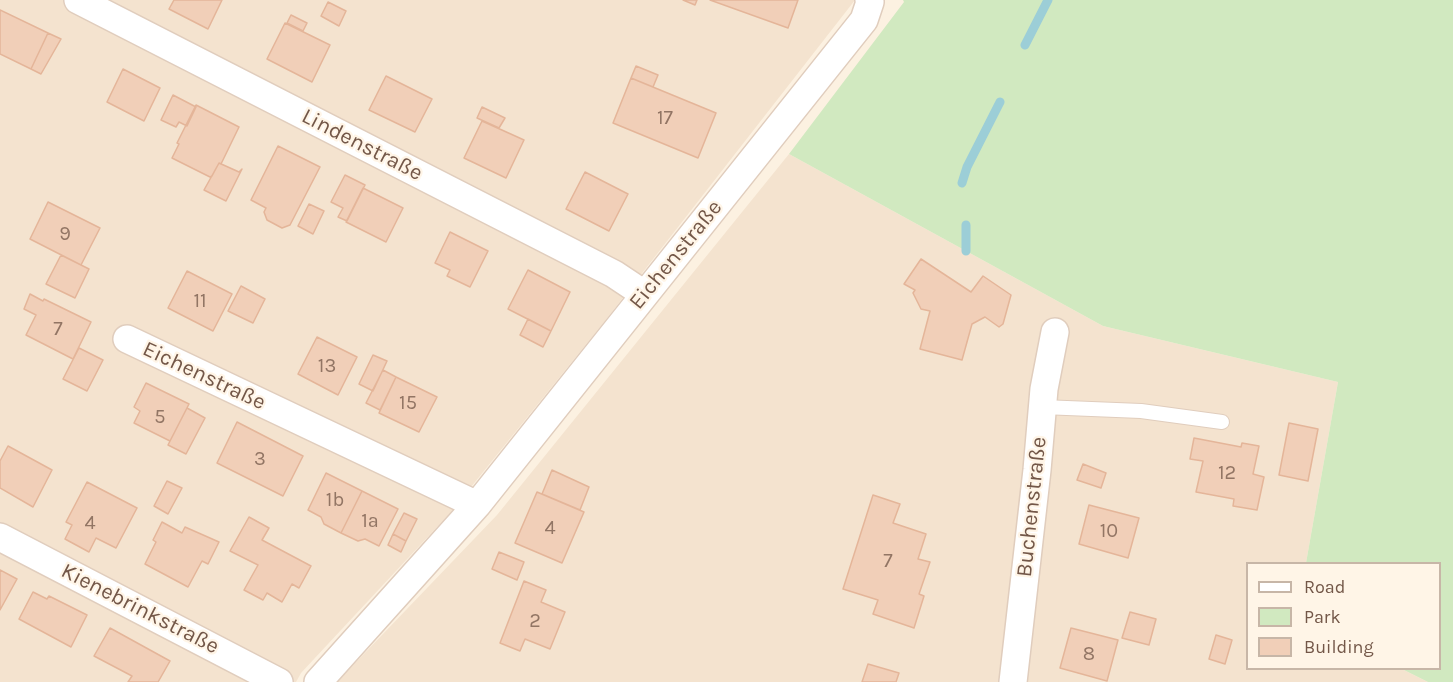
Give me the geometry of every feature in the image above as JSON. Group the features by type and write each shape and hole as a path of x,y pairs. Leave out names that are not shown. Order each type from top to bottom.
{"street":[{"name":"Lindenstraße","path":"78,0 112,8 614,274 644,294"},
{"name":"Eichenstraße","path":"318,682 477,505 864,20 869,1"},
{"name":"Buchenstraße","path":"1012,682 1037,470 1042,407 1055,332"},
{"name":"Eichenstraße","path":"127,339 477,505"},
{"name":"Kienebrinkstraße","path":"0,537 279,682"}],"lane":[{"path":"1042,407 1141,411 1222,422"}],"shaded area":[{"path":"0,0 855,0 604,322 450,513 301,673 296,682 0,682"},
{"path":"789,154 1103,326 1338,382 1306,562 1246,562 1246,670 1404,670 1428,682 337,682 497,515"}],"green space":[{"path":"903,0 1453,0 1453,682 1428,682 1404,670 1441,670 1441,562 1306,562 1338,382 1103,326 789,154 904,2"}],"building":[{"path":"174,0 222,0 208,29 169,9"},
{"path":"683,0 697,0 695,5"},
{"path":"710,0 798,0 788,28"},
{"path":"328,2 346,11 339,26 321,16"},
{"path":"0,10 48,33 31,69 0,54"},
{"path":"291,15 307,23 303,31 287,23"},
{"path":"285,23 330,45 312,82 267,59"},
{"path":"48,33 61,39 41,74 31,69"},
{"path":"636,66 658,75 653,87 631,78"},
{"path":"123,69 160,88 144,121 107,102"},
{"path":"386,76 432,99 415,132 369,110"},
{"path":"631,78 716,113 698,158 613,123"},
{"path":"173,95 196,107 187,126 179,122 176,127 161,120"},
{"path":"196,105 239,127 221,164 219,163 210,177 172,158"},
{"path":"482,107 505,118 499,128 477,118"},
{"path":"482,121 524,140 506,178 464,158"},
{"path":"278,146 320,167 290,225 282,228 267,220 264,212 266,208 251,200"},
{"path":"219,163 239,172 242,169 226,201 204,190"},
{"path":"585,172 628,194 609,231 566,209"},
{"path":"345,175 365,185 347,221 338,217 343,208 331,202"},
{"path":"363,188 403,208 386,242 346,222"},
{"path":"48,202 100,228 81,265 30,239"},
{"path":"309,204 324,211 313,234 298,226"},
{"path":"450,232 488,251 470,287 447,276 450,270 435,263"},
{"path":"61,255 89,269 75,298 46,284"},
{"path":"921,259 971,292 983,276 1011,295 1003,324 999,327 985,317 972,324 962,360 920,349 930,311 921,309 913,293 915,290 904,284"},
{"path":"528,270 570,292 551,331 508,309"},
{"path":"187,271 232,294 213,331 168,308"},
{"path":"241,286 265,299 253,323 228,311"},
{"path":"30,294 91,322 73,359 26,335 36,315 24,309"},
{"path":"528,319 551,331 543,347 520,335"},
{"path":"317,337 357,357 338,395 298,374"},
{"path":"79,348 103,360 87,391 63,379"},
{"path":"373,355 387,361 373,391 359,384"},
{"path":"383,370 396,377 380,410 366,403"},
{"path":"396,377 437,397 419,432 379,413"},
{"path":"146,383 189,404 170,441 134,423 140,411 134,407"},
{"path":"187,408 205,418 186,454 168,445"},
{"path":"237,422 303,456 283,496 217,463"},
{"path":"1289,423 1318,429 1308,481 1279,475"},
{"path":"1194,438 1241,447 1242,443 1259,446 1253,474 1264,477 1257,510 1233,506 1234,499 1196,492 1203,461 1190,459"},
{"path":"8,446 52,470 33,507 0,488 0,461"},
{"path":"1083,464 1106,473 1101,488 1077,480"},
{"path":"552,470 589,487 580,510 542,494"},
{"path":"326,473 362,491 341,533 324,524 321,517 308,510"},
{"path":"167,481 182,488 168,514 154,506"},
{"path":"87,482 137,508 116,548 96,538 89,552 65,539 72,525 66,522"},
{"path":"362,491 398,509 379,546 365,539 358,541 341,533"},
{"path":"537,492 584,512 562,563 515,543"},
{"path":"873,495 900,504 893,523 926,534 918,559 930,562 919,594 924,596 914,628 873,614 878,600 843,589"},
{"path":"1089,505 1139,518 1128,558 1079,544"},
{"path":"404,513 417,519 406,541 393,534"},
{"path":"249,517 269,528 262,540 311,566 299,588 292,584 282,602 267,593 263,600 244,590 258,565 230,551"},
{"path":"162,522 182,533 185,527 219,542 208,564 202,561 188,587 145,564 156,542 153,540"},
{"path":"393,534 406,541 401,552 388,545"},
{"path":"499,552 524,562 517,580 492,569"},
{"path":"0,570 17,579 0,610"},
{"path":"524,581 546,590 541,602 565,612 550,649 525,639 520,651 500,643"},
{"path":"33,592 47,599 49,596 87,615 71,647 19,619"},
{"path":"1130,612 1156,619 1149,645 1122,638"},
{"path":"110,628 170,661 158,682 128,682 132,676 94,656"},
{"path":"1071,628 1118,640 1107,681 1060,668"},
{"path":"1216,635 1232,640 1225,664 1209,659"},
{"path":"868,664 899,673 896,682 862,682"}],"waterway":[{"path":"1025,45 1048,0"},
{"path":"962,183 967,167 1000,102"},
{"path":"966,225 966,251"}]}
